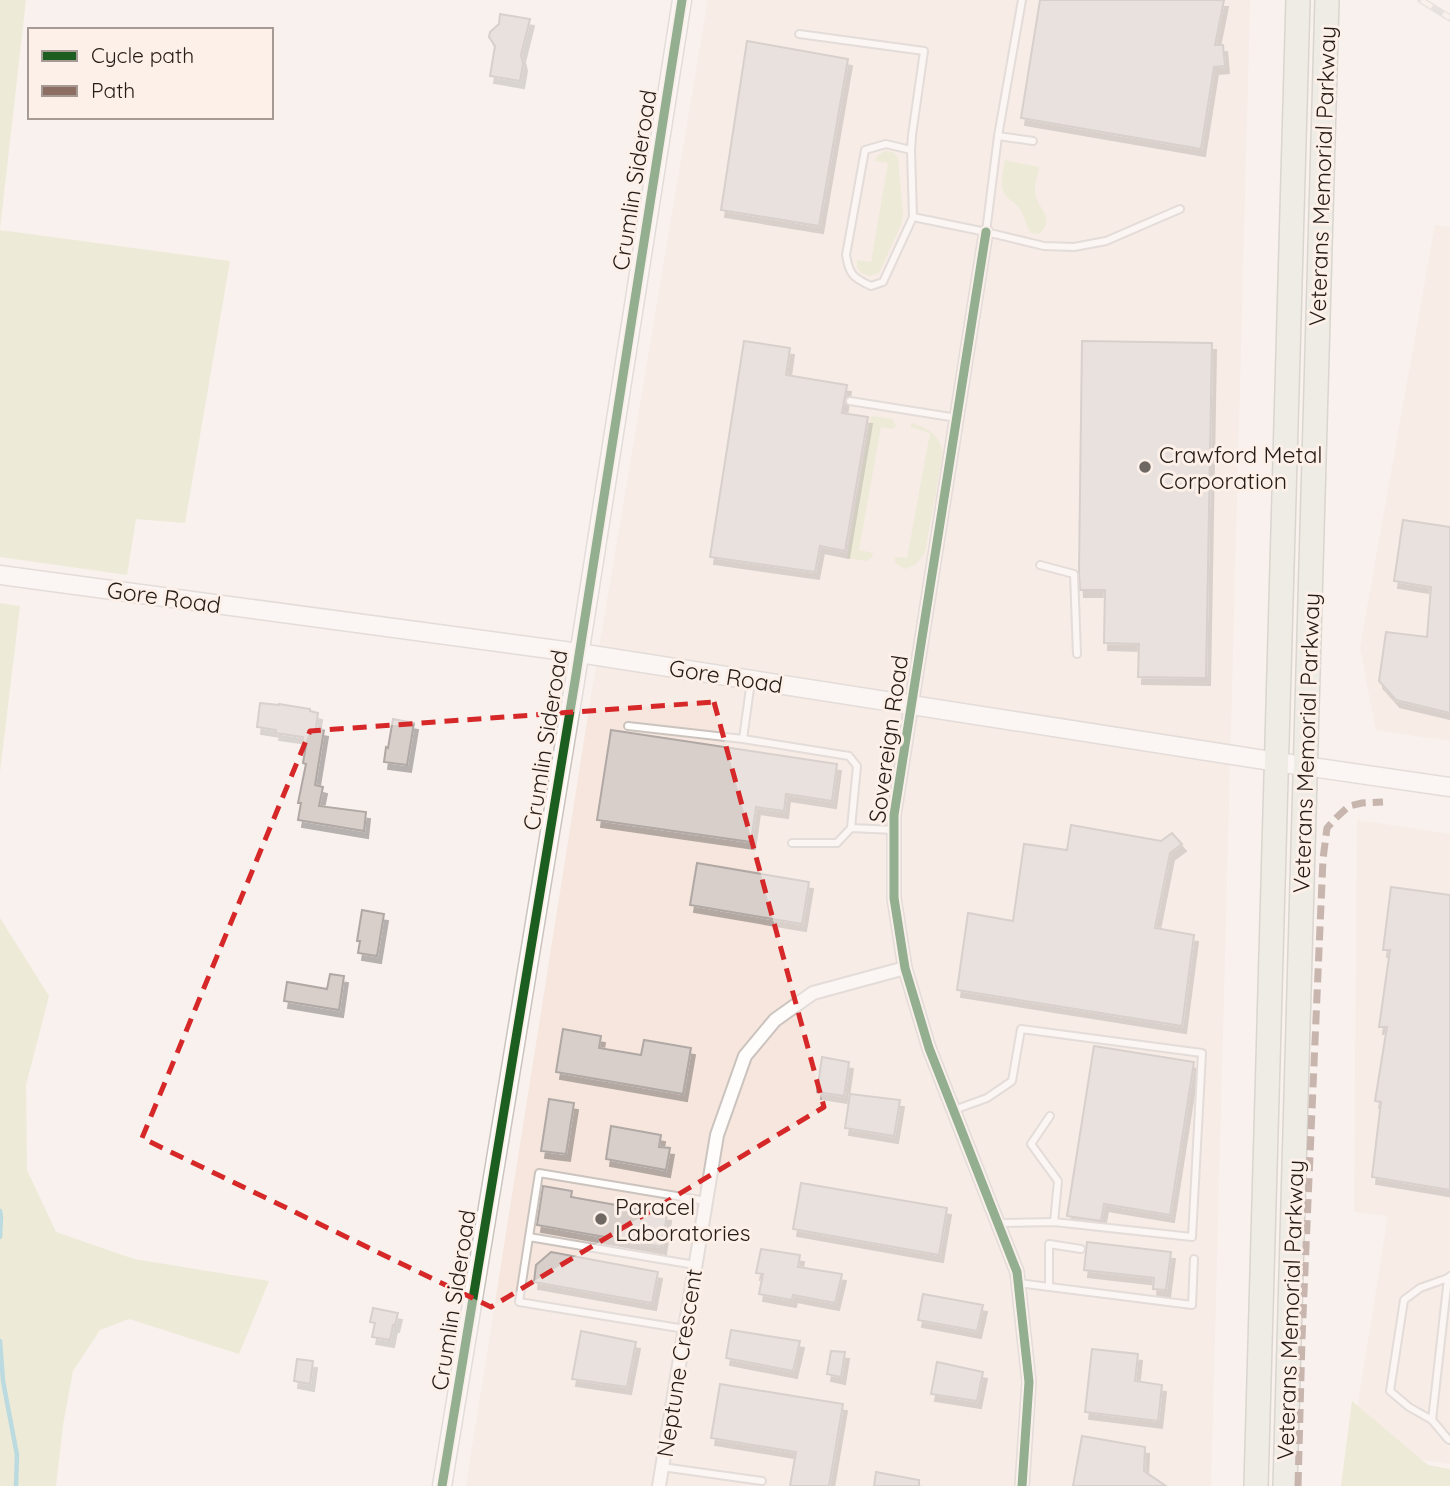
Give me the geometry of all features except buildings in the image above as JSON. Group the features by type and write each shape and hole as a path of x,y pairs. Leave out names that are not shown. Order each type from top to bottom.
{"highway":[{"name":"Veterans Memorial Parkway","path":"1256,1486 1298,0"},
{"name":"Veterans Memorial Parkway","path":"1285,1486 1327,0"}],"street":[{"name":"Crumlin Sideroad","path":"442,1486 579,653 682,0"},
{"name":"Sovereign Road","path":"986,232 894,815 894,898 905,968 929,1048 1017,1272 1029,1382 1022,1486"},
{"name":"Gore Road","path":"0,575 579,653 1450,787"},
{"name":"Neptune Crescent","path":"659,1486 717,1135 746,1056 775,1020 813,993 905,968"}],"lane":[{"path":"986,232 998,136 1022,0"},
{"path":"799,34 924,51 912,135 912,217 883,282 871,286 856,279 848,268 846,255 865,149 886,144 911,150"},
{"path":"998,136 1033,141"},
{"path":"912,217 1044,246 1074,247 1106,241 1180,209"},
{"path":"850,401 957,418"},
{"path":"1040,565 1074,574 1077,654"},
{"path":"743,738 751,679"},
{"path":"628,726 743,738 849,756 857,766 850,828 837,843 792,843"},
{"path":"850,828 894,830"},
{"path":"954,1110 987,1098 1012,1081 1021,1029 1202,1053 1192,1237 1054,1222 998,1223"},
{"path":"1050,1116 1031,1144 1058,1181 1054,1222"},
{"path":"685,1329 519,1302 528,1237 539,1173 706,1201"},
{"path":"528,1237 695,1265"},
{"path":"1049,1287 1049,1244 1081,1248"},
{"path":"1018,1283 1192,1305 1194,1259"},
{"path":"1432,1420 1449,1277 1420,1288 1404,1300 1390,1391 1409,1407 1432,1420 1450,1440"},
{"path":"662,1467 762,1481"}],"highlighted area":[{"path":"714,702 824,1107 491,1307 142,1138 310,731"}],"shaded area":[{"path":"708,0 1250,0 1211,1486 466,1486 593,684"},
{"path":"1435,225 1450,227 1450,741 1376,730 1360,648"},
{"path":"1357,820 1450,834 1450,1464 1351,1448 1388,1216 1354,1212"}],"green space":[{"path":"0,0 26,0 0,229"},
{"path":"885,151 893,152 898,158 903,214 901,225 879,273 869,276 857,268 857,260 871,262 888,163 875,161 877,156"},
{"path":"1005,160 1039,167 1035,191 1046,223 1039,234 1031,233 1020,209 1005,195 1002,181"},
{"path":"0,230 230,261 185,523 136,519 127,575 0,557"},
{"path":"871,416 892,419 896,426 893,429 881,427 859,550 873,553 867,561 847,558"},
{"path":"912,423 932,433 943,452 925,553 916,564 906,569 896,564 894,557 907,558 930,433 910,427"},
{"path":"0,603 20,606 0,772"},
{"path":"0,918 49,996 26,1085 27,1170 56,1232 134,1259 269,1281 239,1354 129,1319 100,1330 73,1371 56,1486 0,1486"},
{"path":"1352,1401 1428,1465 1450,1469 1450,1486 1341,1486"}],"waterway":[{"path":"0,1211 0,1237"},
{"path":"0,1341 3,1381 17,1455 16,1486"}],"railway":[{"path":"1421,0 1450,18"}],"marked path":[{"path":"1298,1486 1323,859 1327,828 1337,817 1349,806 1383,802"}],"cycle path":[{"path":"442,1486 575,681 682,0"},
{"path":"986,232 894,815 894,898 905,968 929,1048 1017,1272 1029,1382 1022,1486"}],"place":[{"name":"Crawford Metal Corporation","path":"1145,467"},
{"name":"Paracel Laboratories","path":"601,1219"}]}
